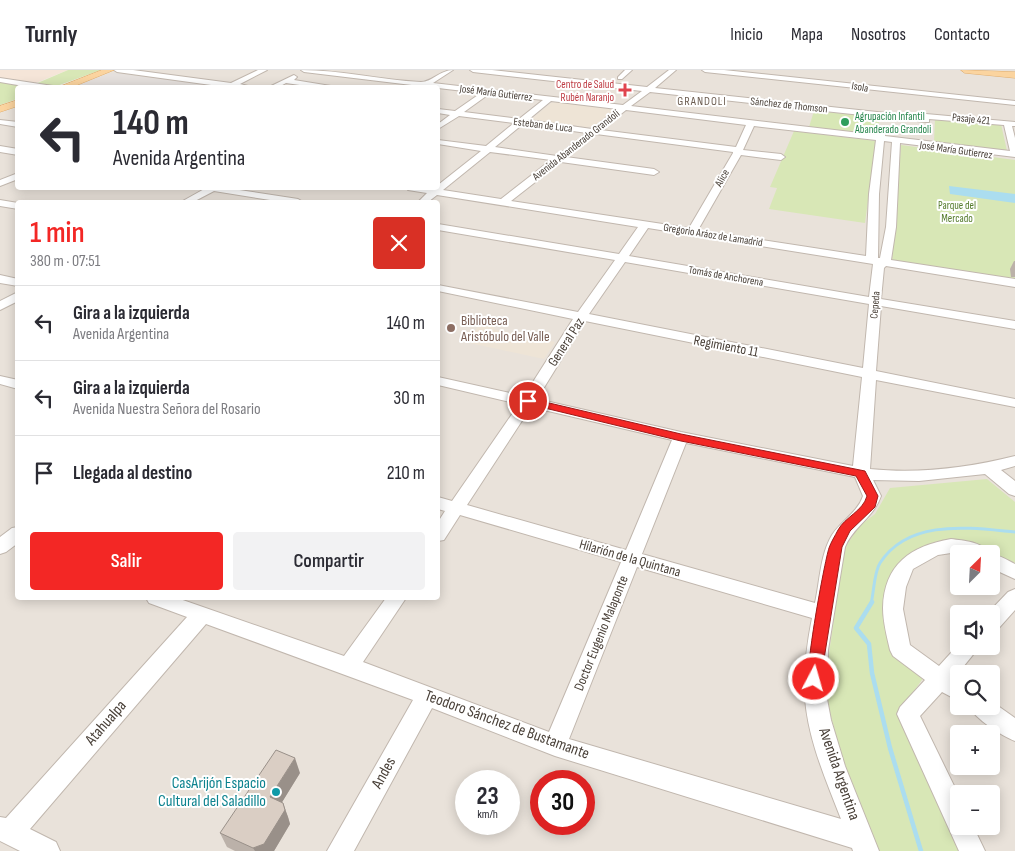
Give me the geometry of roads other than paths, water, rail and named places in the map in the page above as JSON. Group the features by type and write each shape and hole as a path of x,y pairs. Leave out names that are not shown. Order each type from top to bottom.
{"main road":[{"path":"68,85 110,70"},
{"path":"965,70 1015,74"},
{"path":"0,109 15,103"}],"street":[{"path":"116,70 136,71 224,85"},
{"path":"232,85 264,70"},
{"name":"José María Gutierrez","path":"304,70 337,72 414,85"},
{"path":"277,85 308,70"},
{"path":"357,84 384,70"},
{"path":"425,85 450,70"},
{"name":"Sánchez de Thomson","path":"472,70 562,80 576,84 651,90 682,104 761,115 804,118 886,103 927,118"},
{"path":"620,78 629,70"},
{"name":"Avenida Abanderado Grandoli","path":"651,90 673,70"},
{"name":"Avenida Abanderado Grandoli","path":"507,203 679,70"},
{"name":"Isola","path":"705,70 815,85 853,86 886,103 927,118 1015,103"},
{"path":"459,88 485,72"},
{"path":"718,79 724,72"},
{"path":"181,78 196,73"},
{"path":"397,83 411,74"},
{"path":"576,84 586,74"},
{"path":"534,84 542,78"},
{"path":"0,80 33,85"},
{"path":"555,86 562,80"},
{"path":"286,81 317,85"},
{"path":"852,94 853,86"},
{"name":"José María Gutierrez","path":"440,87 540,98 548,96 558,100 627,109 682,104 761,115 804,118 880,139 1015,155"},
{"path":"519,96 527,90"},
{"path":"440,125 487,92"},
{"path":"558,100 565,94"},
{"path":"440,190 522,122 548,96"},
{"path":"815,99 886,103"},
{"name":"Cepeda","path":"861,474 878,266 872,215 876,167 886,103"},
{"name":"Esteban de Luca","path":"440,111 781,157"},
{"name":"Alice","path":"692,232 738,151 761,115"},
{"name":"José María Gutierrez","path":"896,141 927,118 1015,155"},
{"name":"Pasaje 421","path":"927,118 1011,124"},
{"path":"0,122 15,124"},
{"path":"1011,124 1015,155"},
{"name":"Cepeda","path":"878,261 891,227 896,141"},
{"path":"440,142 654,172"},
{"path":"0,149 15,152"},
{"path":"0,183 15,177"},
{"path":"190,200 208,190"},
{"path":"224,190 286,200"},
{"name":"Gregorio Aráoz de Lamadrid","path":"424,190 1015,283"},
{"path":"426,200 439,190"},
{"path":"0,203 15,206"},
{"name":"General Paz","path":"440,532 645,225"},
{"name":"Tomás de Anchorena","path":"440,227 1015,325"},
{"path":"0,279 15,282"},
{"name":"Regimiento 11","path":"443,289 1015,403"},
{"path":"0,306 15,298"},
{"path":"0,380 15,384"},
{"path":"440,381 681,437 861,474 888,477 988,468 1015,461"},
{"name":"Doctor Eugenio Malaponte","path":"555,745 681,437"},
{"path":"988,468 1015,472"},
{"path":"988,468 1015,490"},
{"name":"Avenida Argentina","path":"861,474 872,496 871,504 845,529 836,547 823,612 814,679 818,710 828,748 864,845"},
{"name":"Hilarión de la Quintana","path":"440,504 823,612"},
{"path":"950,546 933,549 906,565 896,587 893,609 900,650 950,686"},
{"path":"1000,564 1015,572"},
{"path":"1000,613 1015,597"},
{"name":"Teodoro Sánchez de Bustamante","path":"162,600 349,666 555,745 864,845"},
{"path":"349,666 395,600"},
{"name":"Atahualpa","path":"5,830 202,614"},
{"path":"950,808 908,714 962,655"},
{"name":"Andes","path":"340,851 427,696"},
{"path":"993,715 1015,731"},
{"path":"5,830 47,851"},
{"path":"964,835 972,851"}],"water":[{"path":"949,186 1015,194 1015,203 950,194"}],"waterway":[{"path":"871,604 875,577 880,563 892,549 907,539 924,532 942,529 960,528 1015,532"},
{"path":"871,604 856,628 869,644 872,673 890,748 921,851"}],"place":[{"name":"Centro de Salud Rubén Naranjo","path":"625,90"},
{"name":"Agrupación Infantil Abanderado Grandoli","path":"845,122"},
{"name":"Biblioteca Aristóbulo del Valle","path":"451,328"},
{"name":"CasArijón Espacio Cultural del Saladillo","path":"276,792"}],"district":[{"name":"GRANDOLI","path":"702,101"}],"park label":[{"name":"Parque del Mercado","path":"957,211"}]}
